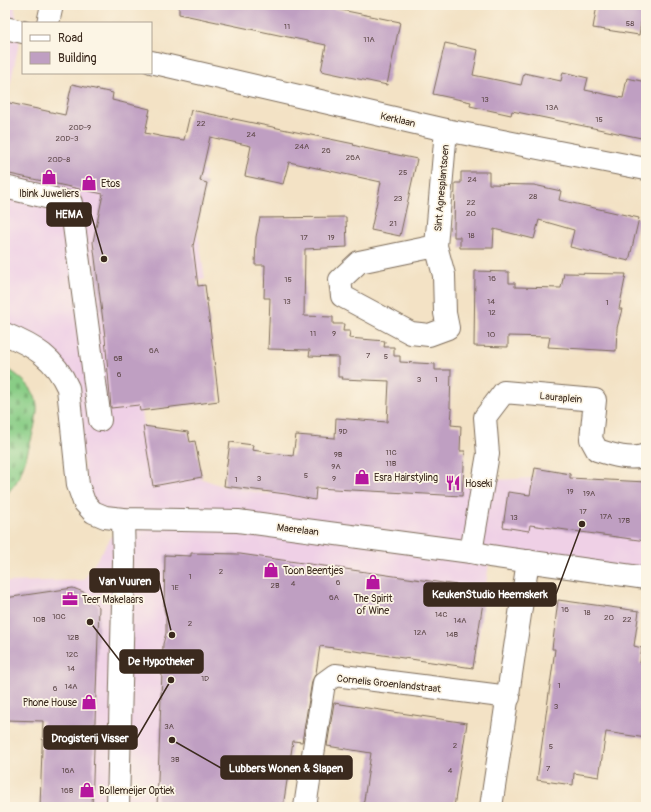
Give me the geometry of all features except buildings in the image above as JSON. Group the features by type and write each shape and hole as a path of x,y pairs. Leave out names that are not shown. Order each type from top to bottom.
{"street":[{"path":"48,22 52,5"},
{"path":"5,28 22,32"},
{"name":"Kerklaan","path":"152,62 446,130 646,169"},
{"name":"Sint Agnesplantsoen","path":"436,246 359,262 340,280 342,296 411,333 429,335 448,328 445,313 444,275 436,246 446,130"},
{"path":"5,187 71,203 100,420"},
{"name":"Maerelaan","path":"5,334 26,343 47,357 62,375 68,388 78,485 84,502 93,512 104,517 123,519 238,521 471,552 646,578"},
{"name":"Lauraplein","path":"471,552 488,454 485,417 504,392 595,400 591,439 597,450 612,455 639,458 646,455"},
{"path":"118,807 124,561 123,519"},
{"path":"491,807 509,697 528,561"},
{"name":"Cornelis Groenlandstraat","path":"305,807 324,683 335,675 509,697"}],"shaded area":[{"path":"5,5 14,5 20,38 5,110"},
{"path":"5,128 206,171 196,220 205,279 100,298 116,408 141,405 154,484 197,477 222,486 268,494 290,487 325,490 329,472 460,482 567,476 646,486 646,578 490,556 477,649 328,628 196,807 41,807 41,714 5,714 5,582 84,580 123,519 93,512 68,388 5,334"}],"green space":[{"path":"5,367 21,378 30,387 36,399 37,411 36,420 21,473 5,496"}],"place":[{"name":"Ibink Juweliers","path":"49,177"},
{"name":"Etos","path":"89,183"},
{"name":"HEMA","path":"104,259"},
{"name":"Esra Hairstyling","path":"362,477"},
{"name":"Hoseki","path":"453,483"},
{"name":"KeukenStudio Heemskerk","path":"582,524"},
{"name":"Toon Beentjes","path":"271,570"},
{"name":"The Spirit of Wine","path":"373,582"},
{"name":"Teer Makelaars","path":"70,599"},
{"name":"De Hypotheker","path":"90,622"},
{"name":"Van Vuuren","path":"172,635"},
{"name":"Drogisterij Visser","path":"171,680"},
{"name":"Phone House","path":"89,702"},
{"name":"Lubbers Wonen & Slapen","path":"172,740"},
{"name":"Bollemeijer Optiek","path":"87,790"}]}
